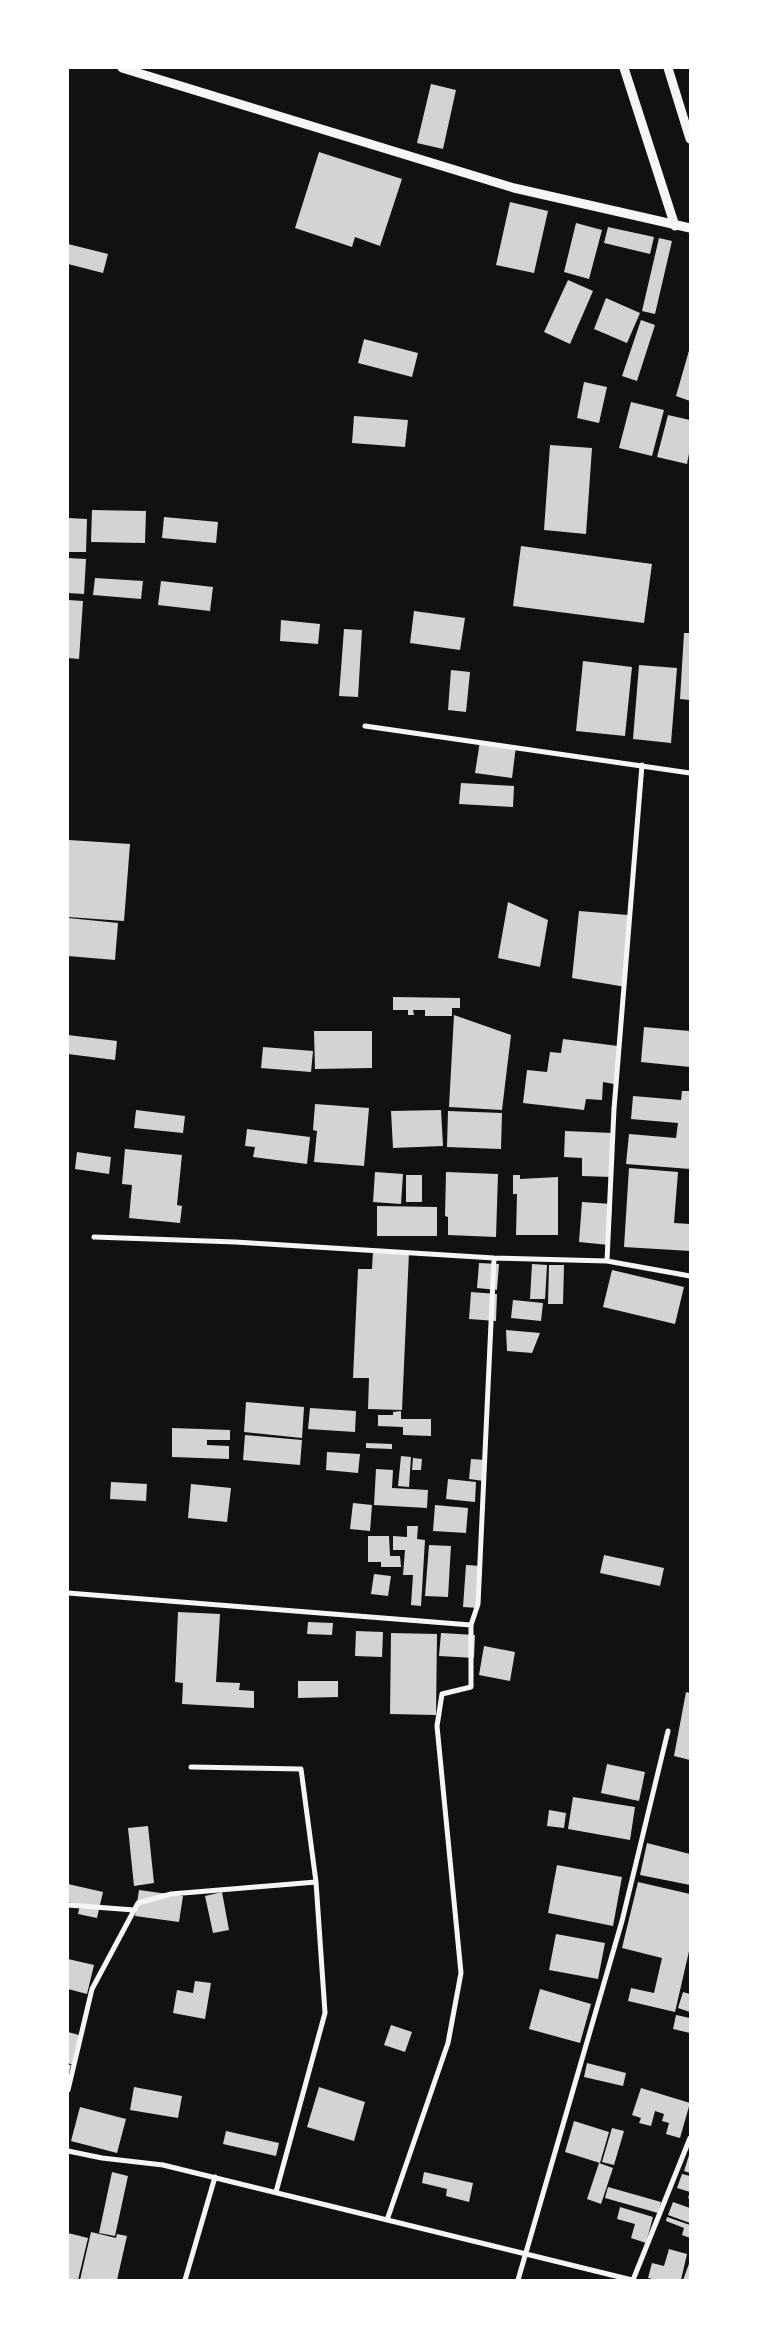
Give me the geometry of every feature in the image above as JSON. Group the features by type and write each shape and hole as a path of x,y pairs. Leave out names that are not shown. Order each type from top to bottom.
{"street":[{"path":"122,68 514,188 690,228"},
{"path":"624,68 675,226"},
{"path":"668,68 690,139"},
{"path":"365,726 690,773"},
{"path":"607,1261 614,1109 642,765"},
{"path":"94,1237 245,1243 494,1258 607,1261 690,1276"},
{"path":"387,2220 448,2043 461,1973 437,1726 442,1694 471,1687 470,1625 478,1604 494,1258"},
{"path":"68,1593 470,1625"},
{"path":"518,2280 527,2256 622,1922 668,1731"},
{"path":"191,1767 301,1770 316,1882 325,2013 276,2192"},
{"path":"68,2090 92,1989 138,1903 171,1894 316,1882"},
{"path":"68,1905 134,1910"},
{"path":"68,2151 102,2158 163,2165 527,2256 633,2280 690,2138"},
{"path":"185,2280 215,2177"}],"building":[{"path":"431,84 456,90 443,149 417,143"},
{"path":"319,152 402,179 380,246 355,237 352,247 295,228"},
{"path":"510,202 548,211 534,273 496,265"},
{"path":"576,223 602,230 589,279 564,272"},
{"path":"608,227 654,237 650,254 604,243"},
{"path":"659,238 672,241 655,314 642,311"},
{"path":"68,244 108,254 103,273 68,264"},
{"path":"568,280 593,291 570,344 544,332"},
{"path":"606,298 640,313 627,343 594,329"},
{"path":"641,320 655,325 637,381 622,376"},
{"path":"364,339 418,353 412,377 358,363"},
{"path":"690,347 690,401 676,396"},
{"path":"584,382 607,387 599,423 577,418"},
{"path":"631,402 664,410 652,456 619,448"},
{"path":"668,415 690,420 690,448 687,464 657,457"},
{"path":"354,416 408,420 405,447 352,443"},
{"path":"550,445 592,448 586,534 544,530"},
{"path":"92,510 146,511 145,543 91,542"},
{"path":"164,517 218,522 216,543 162,538"},
{"path":"68,518 87,519 86,552 68,552"},
{"path":"521,546 652,564 644,623 513,606"},
{"path":"68,558 86,559 84,594 68,593"},
{"path":"95,578 143,581 141,599 93,595"},
{"path":"161,581 213,587 210,611 158,605"},
{"path":"68,600 83,601 79,659 68,658"},
{"path":"414,611 465,618 460,650 410,643"},
{"path":"281,620 320,624 318,644 280,641"},
{"path":"344,629 362,630 358,697 339,696"},
{"path":"684,633 690,633 690,700 680,699"},
{"path":"583,661 632,667 625,736 576,731"},
{"path":"639,665 677,668 671,743 633,739"},
{"path":"451,670 470,672 466,712 448,710"},
{"path":"480,741 516,746 512,778 475,773"},
{"path":"461,783 514,786 513,807 459,804"},
{"path":"69,840 130,844 124,921 68,917"},
{"path":"508,902 548,920 540,967 498,958"},
{"path":"579,911 628,915 626,987 572,978"},
{"path":"68,918 118,923 115,960 68,956"},
{"path":"393,997 460,998 460,1008 452,1008 452,1016 425,1016 425,1010 413,1010 414,1015 408,1015 408,1010 393,1010"},
{"path":"454,1015 511,1035 502,1110 449,1107"},
{"path":"644,1027 690,1031 690,1067 641,1062"},
{"path":"314,1031 372,1031 372,1068 315,1069"},
{"path":"68,1035 117,1041 115,1060 68,1054"},
{"path":"563,1039 618,1046 614,1084 603,1082 602,1100 586,1099 584,1110 523,1103 527,1070 547,1072 550,1052 561,1053"},
{"path":"263,1047 313,1051 311,1072 261,1068"},
{"path":"682,1091 690,1091 690,1169 626,1164 629,1134 676,1138 678,1123 631,1119 633,1096 681,1100"},
{"path":"315,1104 369,1108 364,1166 314,1162 317,1131 313,1130"},
{"path":"136,1110 185,1116 183,1133 134,1128"},
{"path":"441,1110 443,1146 393,1148 391,1111"},
{"path":"448,1111 502,1113 501,1149 447,1147"},
{"path":"247,1129 310,1137 307,1164 253,1157 255,1147 245,1146"},
{"path":"565,1131 613,1133 612,1177 582,1176 582,1158 564,1157"},
{"path":"125,1149 182,1155 177,1205 182,1206 180,1223 129,1218 132,1185 122,1184"},
{"path":"77,1152 111,1157 109,1174 75,1169"},
{"path":"629,1168 678,1172 674,1223 690,1224 690,1251 624,1247"},
{"path":"375,1172 403,1174 401,1204 373,1202"},
{"path":"446,1172 498,1174 496,1237 448,1235 448,1217 445,1216"},
{"path":"406,1175 422,1175 422,1202 406,1202"},
{"path":"513,1175 520,1175 520,1179 558,1177 558,1235 516,1235 517,1194 513,1194"},
{"path":"582,1202 612,1204 609,1245 579,1242"},
{"path":"377,1206 437,1207 437,1236 377,1236"},
{"path":"373,1251 409,1252 402,1410 368,1409 369,1378 353,1378 358,1269 372,1269"},
{"path":"479,1263 499,1264 497,1290 477,1288"},
{"path":"532,1264 547,1265 545,1299 530,1299"},
{"path":"549,1265 564,1265 563,1304 548,1304"},
{"path":"612,1270 684,1287 675,1324 603,1307"},
{"path":"471,1292 497,1294 496,1321 469,1319"},
{"path":"513,1300 543,1303 541,1321 511,1318"},
{"path":"506,1330 540,1333 532,1353 507,1351"},
{"path":"246,1402 304,1407 302,1438 244,1432"},
{"path":"310,1408 356,1411 355,1432 308,1429"},
{"path":"401,1411 401,1419 431,1419 431,1436 403,1435 403,1427 378,1426 378,1415 393,1415 393,1412"},
{"path":"172,1428 230,1430 230,1440 207,1440 207,1445 229,1446 229,1459 172,1457"},
{"path":"245,1435 302,1440 300,1465 243,1460"},
{"path":"366,1443 392,1444 392,1449 366,1448"},
{"path":"327,1452 360,1454 358,1473 326,1470"},
{"path":"401,1456 411,1457 409,1487 398,1486"},
{"path":"413,1458 422,1459 421,1470 412,1470"},
{"path":"471,1459 486,1460 484,1481 469,1479"},
{"path":"376,1469 393,1470 392,1488 428,1490 427,1508 374,1505"},
{"path":"448,1479 476,1482 475,1502 446,1499"},
{"path":"111,1482 147,1484 146,1501 110,1499"},
{"path":"191,1484 231,1488 227,1522 188,1518"},
{"path":"353,1503 372,1505 370,1531 350,1529"},
{"path":"435,1505 468,1508 466,1533 433,1531"},
{"path":"407,1526 418,1526 417,1539 425,1540 421,1606 411,1605 413,1575 403,1575 405,1550 393,1550 393,1536 407,1537"},
{"path":"368,1536 389,1536 390,1556 400,1556 401,1567 381,1567 381,1562 368,1562"},
{"path":"429,1545 451,1546 448,1597 425,1596"},
{"path":"604,1555 664,1568 660,1586 600,1573"},
{"path":"466,1565 482,1566 479,1608 463,1607"},
{"path":"374,1574 391,1576 388,1596 371,1594"},
{"path":"178,1612 220,1614 216,1682 240,1683 239,1690 254,1691 254,1708 182,1704 183,1683 175,1682"},
{"path":"308,1622 333,1623 332,1635 307,1634"},
{"path":"356,1631 383,1632 382,1657 355,1656"},
{"path":"391,1633 437,1634 436,1715 390,1714"},
{"path":"441,1633 475,1635 474,1658 439,1656"},
{"path":"484,1646 515,1652 510,1681 479,1675"},
{"path":"298,1681 338,1681 338,1697 298,1698"},
{"path":"686,1692 690,1693 690,1760 674,1756"},
{"path":"607,1764 645,1772 639,1801 601,1793"},
{"path":"573,1797 635,1807 630,1840 568,1829"},
{"path":"549,1810 566,1813 564,1828 547,1826"},
{"path":"148,1826 154,1883 134,1886 128,1828"},
{"path":"647,1843 690,1854 690,1885 640,1875"},
{"path":"557,1865 622,1877 613,1926 548,1913"},
{"path":"638,1882 690,1894 690,1947 675,2012 628,2001 631,1988 654,1993 662,1958 622,1948"},
{"path":"68,1884 103,1892 97,1918 78,1914 80,1905 68,1902"},
{"path":"139,1890 183,1896 179,1922 135,1916"},
{"path":"222,1892 229,1930 213,1933 205,1896"},
{"path":"556,1934 605,1943 598,1979 549,1970"},
{"path":"68,1959 94,1965 87,1994 68,1989"},
{"path":"195,1981 211,1983 205,2019 173,2013 177,1990 193,1993"},
{"path":"540,1989 591,2004 580,2043 529,2029"},
{"path":"683,1992 690,1994 690,2012 678,2008"},
{"path":"676,2015 690,2018 690,2033 673,2029"},
{"path":"391,2025 412,2032 405,2052 384,2045"},
{"path":"68,2032 79,2035 73,2065 68,2063"},
{"path":"587,2063 626,2073 623,2086 584,2077"},
{"path":"68,2065 71,2065 68,2078"},
{"path":"134,2087 182,2096 178,2118 130,2110"},
{"path":"319,2087 365,2102 354,2141 307,2127"},
{"path":"641,2088 690,2103 680,2138 666,2134 669,2123 662,2121 664,2114 655,2111 651,2126 639,2123 641,2118 632,2115"},
{"path":"80,2107 126,2119 117,2153 71,2141"},
{"path":"574,2121 609,2132 600,2163 565,2152"},
{"path":"612,2128 624,2131 614,2165 602,2162"},
{"path":"226,2131 279,2143 276,2156 223,2144"},
{"path":"690,2152 690,2173 684,2171"},
{"path":"599,2163 613,2168 601,2204 587,2199"},
{"path":"112,2172 128,2176 115,2236 99,2233"},
{"path":"424,2172 473,2183 469,2202 446,2196 447,2189 422,2183"},
{"path":"682,2174 690,2176 690,2192 677,2188"},
{"path":"608,2187 661,2202 658,2213 605,2198"},
{"path":"673,2202 690,2208 690,2223 668,2215"},
{"path":"620,2207 653,2217 646,2243 631,2238 635,2224 617,2219"},
{"path":"667,2217 690,2225 690,2238 682,2235 684,2228 666,2221"},
{"path":"91,2232 116,2238 117,2234 127,2236 117,2280 80,2280"},
{"path":"68,2233 88,2238 78,2280 68,2280"},
{"path":"669,2249 687,2254 681,2280 648,2278 652,2263 664,2266"},
{"path":"690,2261 690,2280 683,2280"}]}
